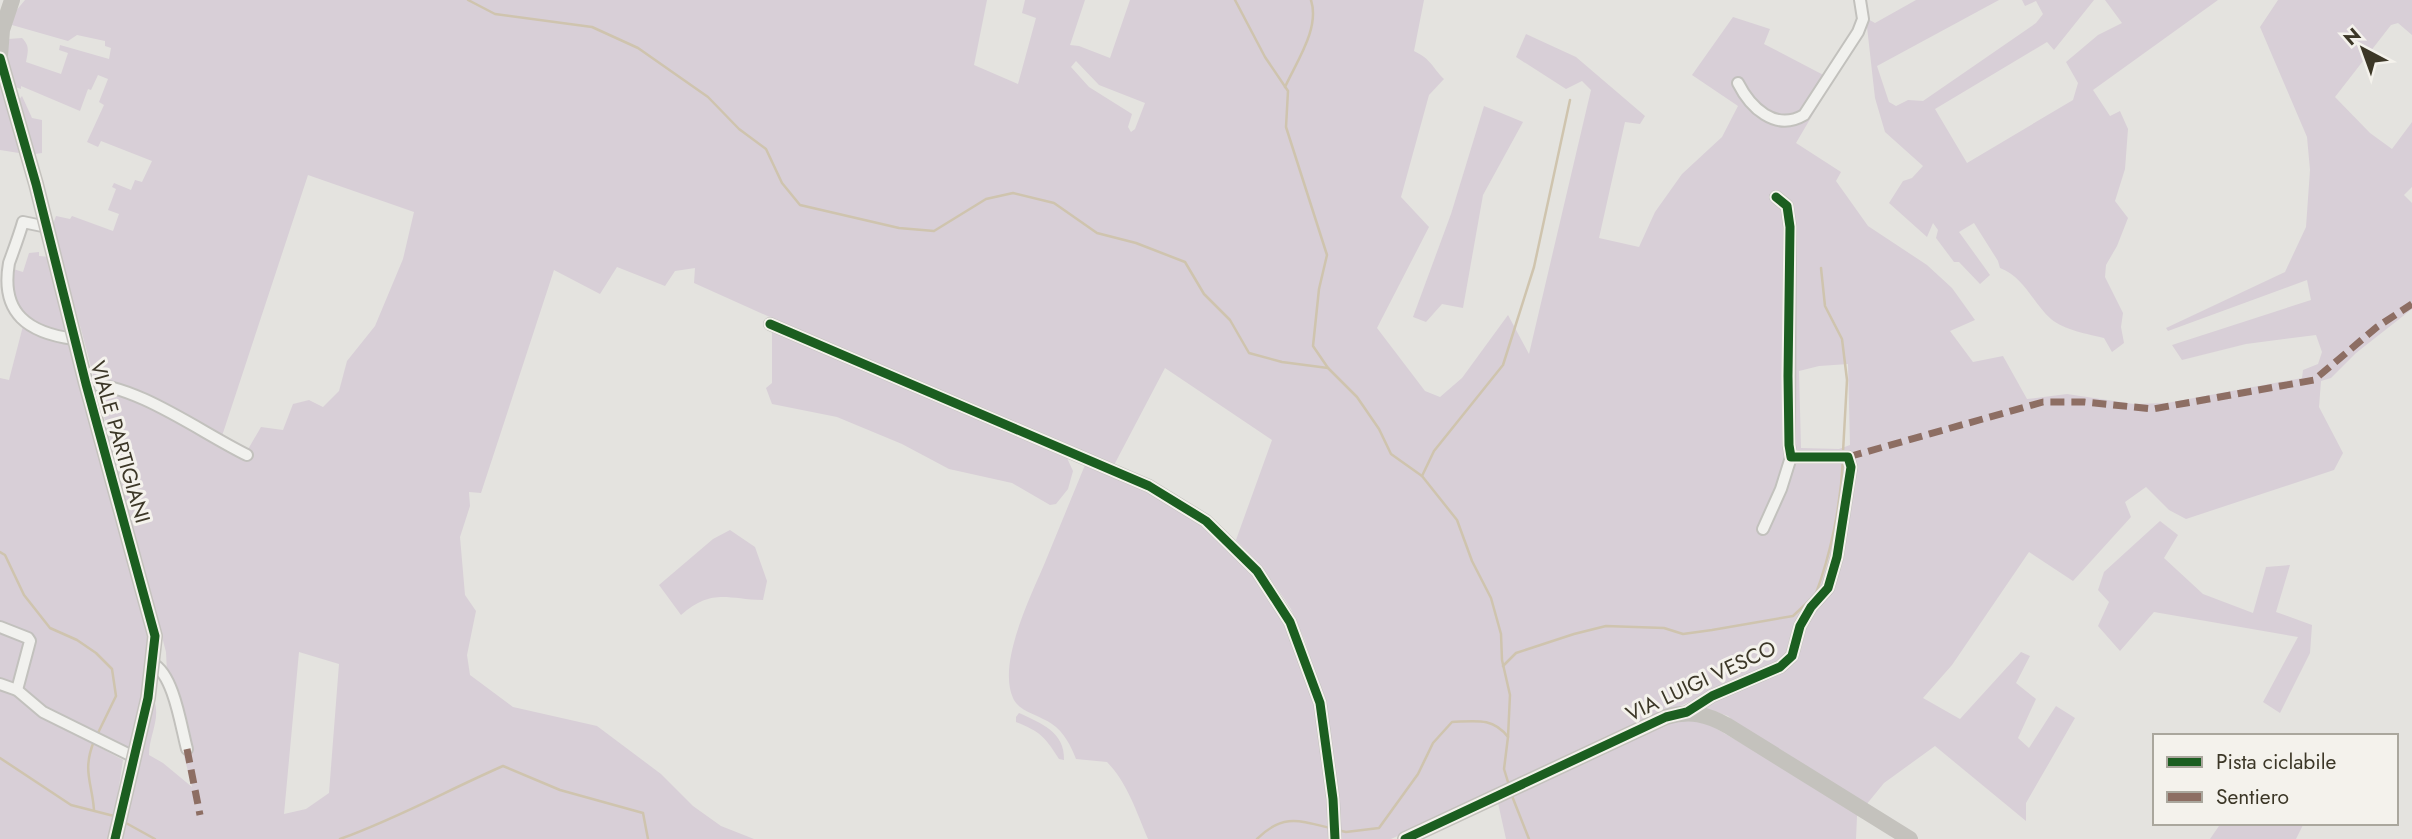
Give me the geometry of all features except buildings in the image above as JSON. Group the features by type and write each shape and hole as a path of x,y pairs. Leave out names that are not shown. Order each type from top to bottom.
{"main road":[{"name":"VIALE PARTIGIANI","path":"12,0 2,30 0,57 155,636 148,698 116,834"},
{"name":"VIA LUIGI VESCO","path":"1405,839 1666,717 1687,712"},
{"path":"1687,712 1706,715 1728,726 1910,839"}],"street":[{"path":"1738,83 1745,98 1762,113 1779,120 1794,121 1804,115 1858,32 1863,19 1860,0"},
{"path":"1763,529 1781,489 1791,457 1788,376 1790,227 1787,206 1776,197"},
{"path":"47,227 23,222 2,291 9,307 23,322 41,332 74,339"},
{"path":"770,324 1149,486 1206,521 1258,571 1290,622 1320,703 1335,818 1335,839"},
{"path":"86,384 99,384 139,397 247,455"},
{"name":"VIA LUIGI VESCO","path":"1687,712 1712,696 1780,667 1792,656 1800,626 1811,607 1828,588 1837,557 1851,467 1842,457 1791,457"},
{"path":"0,627 28,638 30,642 17,690"},
{"path":"153,664 159,668 171,690 187,749"},
{"path":"0,684 17,690 43,712 134,757"}],"shaded area":[{"path":"25,0 987,0 974,65 1018,84 1036,18 1022,13 1025,0 1085,0 1070,45 1110,58 1130,0 1424,0 1414,51 1428,60 1444,79 1429,95 1401,197 1429,227 1377,328 1425,391 1440,397 1462,378 1508,315 1529,354 1591,90 1582,81 1566,89 1516,57 1526,34 1576,57 1645,116 1640,124 1625,122 1599,238 1639,247 1655,212 1682,174 1722,137 1738,106 1692,75 1733,17 1770,29 1764,44 1833,80 1796,143 1841,172 1836,181 1868,226 1927,265 1952,288 1975,320 1950,331 1973,362 2003,356 2027,399 2067,394 2134,404 2167,403 2302,378 2303,370 2318,364 2322,352 2316,335 2246,344 2182,360 2172,345 2311,300 2307,280 2168,331 2166,328 2285,272 2306,227 2310,170 2307,137 2260,27 2278,0 2412,0 2412,35 2398,23 2391,25 2335,97 2370,133 2392,149 2412,122 2412,187 2404,195 2412,203 2412,309 2356,353 2331,378 2321,381 2319,407 2343,453 2334,470 2186,519 2169,510 2146,487 2125,502 2131,517 2073,581 2029,552 1952,665 1923,698 1960,719 2021,652 2030,656 2016,683 2036,699 2018,738 2029,748 2056,706 2075,718 2026,803 2026,821 1935,746 1884,783 1866,805 1728,716 1701,707 1752,682 1779,675 1794,660 1810,614 1816,611 1833,586 1848,460 1829,570 1822,588 1800,613 1788,654 1782,659 1391,839 1341,839 1326,706 1305,641 1291,609 1263,568 1236,540 1272,440 1165,368 1113,467 905,378 694,283 695,268 675,271 665,286 617,267 600,294 554,270 481,493 469,492 470,506 460,537 465,595 476,611 467,655 470,675 513,707 597,726 661,774 693,806 721,826 754,839 120,839 154,700 156,714 149,755 192,787 168,693 166,652 52,227 56,216 70,219 72,216 113,231 119,214 108,210 116,189 112,187 114,183 131,190 135,180 142,182 152,161 101,141 98,147 87,142 104,105 99,102 108,79 98,75 91,90 88,89 80,111 21,86 21,89 15,87 7,67 8,39 22,38 25,41 28,49 26,62 61,74 68,53 59,50 60,45 109,59 111,48 105,46 105,41 77,35 68,41 12,25 15,12","holes":["1076,61 1099,85 1145,103 1135,129 1131,132 1128,127 1132,114 1089,87 1071,67","308,175 414,212 403,259 375,326 347,361 339,391 323,407 309,400 293,404 283,430 261,427 247,451 221,439","1848,364 1850,445 1839,449 1801,448 1799,371 1819,366","299,652 339,664 329,793 306,809 284,814"]},
{"path":"1916,0 1999,0 1877,66 1889,102 1896,106 1908,100 1923,101 2036,23 2043,14 2036,1 2025,6 2022,0 2094,0 2054,50 2047,42 1935,109 1967,163 2073,100 2078,83 2066,62 2098,35 2122,23 2105,0 2218,0 2093,90 2110,116 2120,111 2128,129 2125,169 2115,201 2128,218 2106,265 2105,277 2123,313 2121,327 2124,343 2112,352 2104,338 2069,329 2051,319 2016,278 2000,268 1974,223 1959,232 1990,275 1980,284 1959,262 1954,262 1936,238 1938,230 1933,223 1927,237 1889,203 1903,181 1912,178 1923,166 1885,132 1875,98 1866,18 1875,23"},
{"path":"0,71 19,153 0,150"},
{"path":"22,96 32,118 42,120 42,153 35,154 18,101"},
{"path":"1484,106 1523,122 1483,195 1463,308 1442,304 1426,322 1413,317 1451,214"},
{"path":"39,252 39,256 51,257 71,335 43,330 12,303 10,268 23,272 29,253"},
{"path":"23,326 40,336 73,344 149,631 137,726 127,751 42,706 22,690 34,642 0,625 0,378 9,380"},
{"path":"772,331 1067,458 1073,471 1068,489 1056,504 1050,505 1012,483 949,469 902,444 837,417 772,404 766,388 772,383"},
{"path":"1085,465 1131,483 1206,524 1252,570 1288,623 1317,707 1332,819 1332,839 1148,839 1126,788 1107,762 1076,759 1067,740 1056,727 1016,703 1009,683 1009,666 1018,628"},
{"path":"2160,521 2178,535 2164,558 2203,594 2253,613 2266,567 2290,565 2276,612 2312,625 2310,653 2280,713 2263,702 2298,637 2154,612 2120,651 2098,626 2109,602 2098,590 2104,572"},
{"path":"730,530 755,547 767,581 763,600 711,598 681,615 659,585 713,539"},
{"path":"0,632 28,641 15,685 0,681"},
{"path":"0,689 13,694 41,716 123,760 111,839 0,839"},
{"path":"1019,713 1056,735 1064,760 1059,759 1042,736 1016,722"},
{"path":"1698,718 1860,812 1857,816 1856,839 1506,839 1498,803 1659,724"},
{"path":"2220,825 2303,825 2296,839 2210,839"}],"waterway":[{"path":"468,0 495,14 592,27 638,48 708,97 739,129 766,149 782,183 800,205 899,228 934,231 986,199 1013,193 1054,203 1097,233 1136,243 1185,262 1204,294 1230,320 1249,353 1282,362 1328,368 1357,397 1379,429 1391,454 1422,476 1457,520 1472,561 1491,598 1501,634 1502,660 1510,695 1508,737"},
{"path":"1235,0 1265,57 1288,91 1286,127 1327,255 1319,289 1313,346 1328,368"},
{"path":"1285,87 1310,33 1313,11 1311,0"},
{"path":"1422,476 1434,451 1503,365 1534,267 1570,100"},
{"path":"1821,268 1825,306 1842,339 1847,380 1843,452"},
{"path":"1815,596 1834,529 1843,459"},
{"path":"0,552 5,555 24,595 50,628 77,640 96,653 112,669 116,696 97,735"},
{"path":"1503,666 1516,653 1606,626 1664,628 1683,634 1793,616 1810,600"},
{"path":"1337,830 1346,832 1379,828 1418,774 1433,743 1452,722 1490,723 1508,737 1504,769 1508,782"},
{"path":"94,741 88,769 94,810"},
{"path":"0,758 71,805 114,816"},
{"path":"340,839 503,766 560,790 643,813 648,839"},
{"path":"1512,796 1529,839"},
{"path":"1257,839 1283,822 1299,821 1330,828"},
{"path":"126,823 155,839"}],"marked path":[{"path":"1848,457 2043,402 2084,402 2153,409 2314,380 2377,327 2412,304"},
{"path":"187,749 200,815"}],"cycle path":[{"path":"0,58 36,184 86,384 155,636 148,698 115,839"},
{"path":"1405,839 1666,717 1687,712 1712,696 1780,667 1792,656 1800,626 1811,607 1828,588 1837,557 1851,467 1848,457 1791,457 1788,376 1790,227 1787,206 1776,197"},
{"path":"770,324 1149,486 1206,521 1257,571 1290,622 1320,703 1333,799 1335,839"}]}
